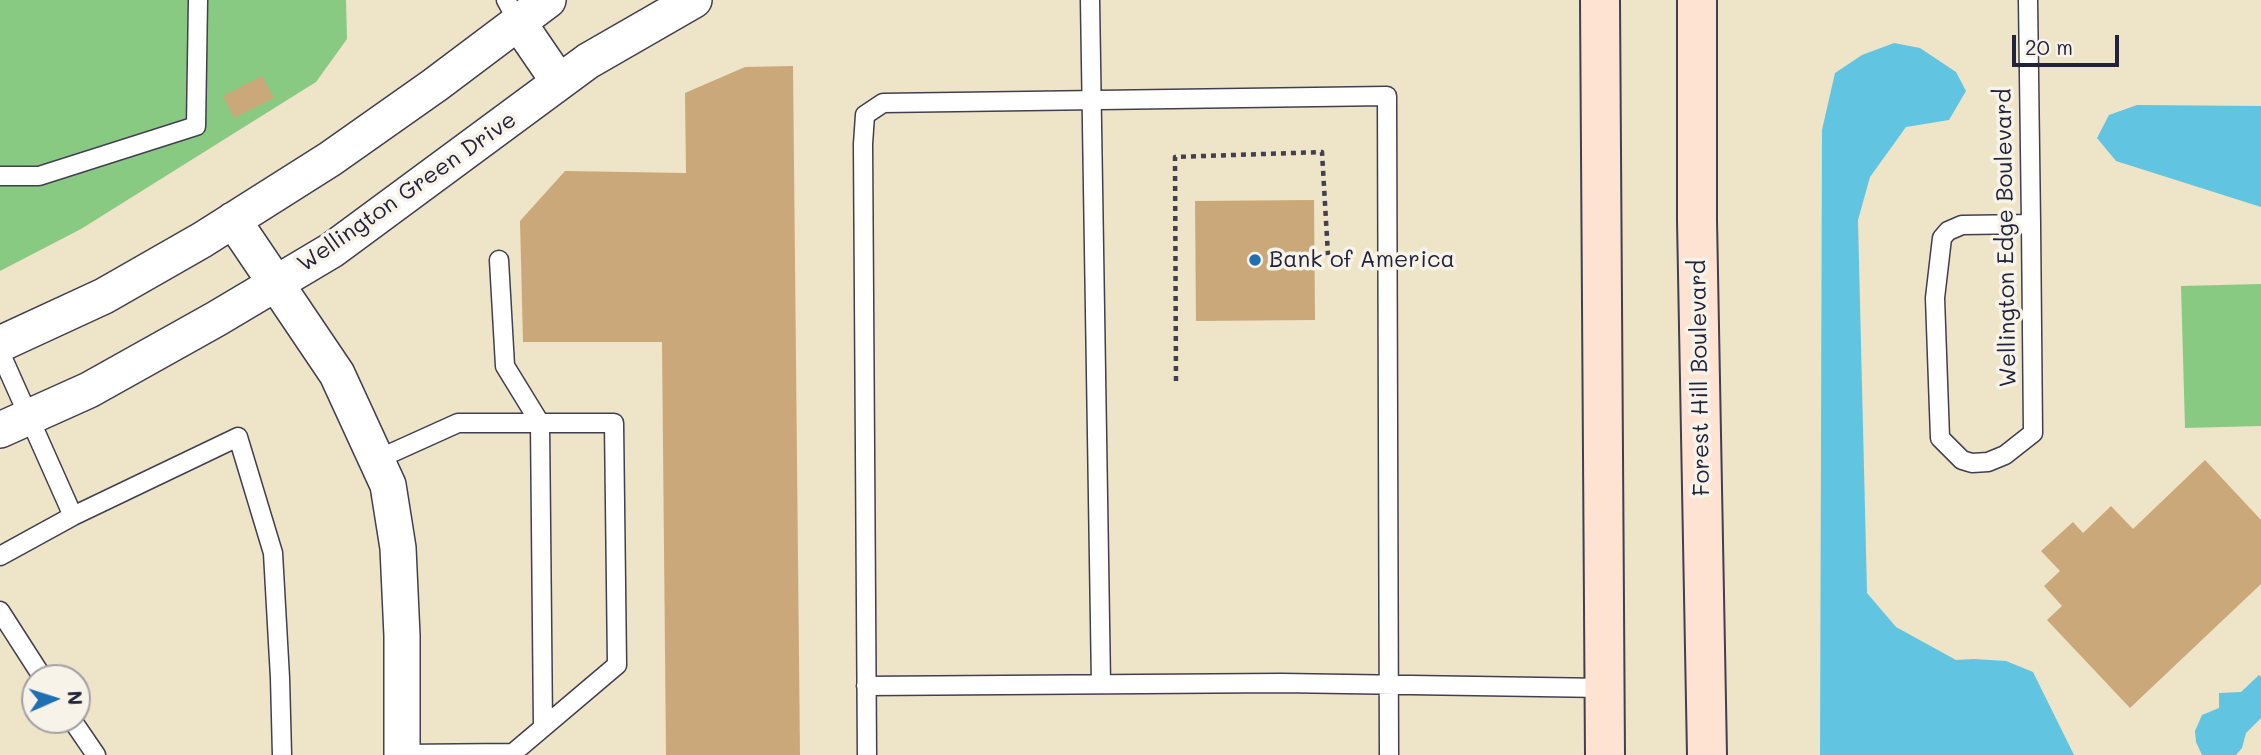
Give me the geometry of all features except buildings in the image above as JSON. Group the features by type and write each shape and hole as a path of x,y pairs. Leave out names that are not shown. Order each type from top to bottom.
{"main road":[{"path":"1600,0 1605,755"},
{"path":"1675,0 1696,66"},
{"name":"Forest Hill Boulevard","path":"1697,0 1707,755"}],"street":[{"path":"0,344 104,296 233,220 330,159 512,11 548,0"},
{"name":"Wellington Green Drive","path":"15,424 89,390 332,250 588,61 694,0"},
{"path":"512,11 559,82"},
{"path":"233,220 337,374 388,485 398,548 402,636 402,755"}],"lane":[{"path":"0,176 39,176 196,126 198,0"},
{"path":"1090,0 1101,683"},
{"name":"Wellington Edge Boulevard","path":"2028,0 2031,224 2033,433 2005,455 1988,462 1962,460 1940,438 1935,298 1942,238 1948,231 1962,225 2031,224"},
{"path":"867,755 865,115 883,103 1387,96 1389,755"},
{"path":"499,260 505,366 540,423 543,727"},
{"path":"0,352 15,424 73,516"},
{"path":"376,460 458,423 614,423 617,665 513,753 402,755"},
{"path":"0,556 73,516 238,438 273,553 282,755"},
{"path":"0,611 34,664"},
{"path":"866,686 1101,683 1604,688"},
{"path":"82,734 96,755"}],"path":[{"path":"1176,381 1175,157 1322,152 1328,255"}],"green space":[{"path":"0,0 346,0 347,39 316,82 81,229 0,271"},
{"path":"2261,284 2261,426 2185,428 2181,286"}],"water":[{"path":"1894,43 1920,48 1956,72 1966,91 1949,120 1906,127 1870,177 1858,220 1867,593 1896,627 1956,660 2006,661 2033,672 2074,755 1820,755 1822,130 1835,73 1862,55"},
{"path":"2137,105 2261,106 2261,207 2116,161 2097,138 2109,115"},
{"path":"2259,675 2261,718 2246,733 2242,748 2236,755 2202,755 2196,742 2195,731 2202,715 2219,708 2219,693 2241,692"}],"place":[{"name":"Bank of America","path":"1255,260"}]}
